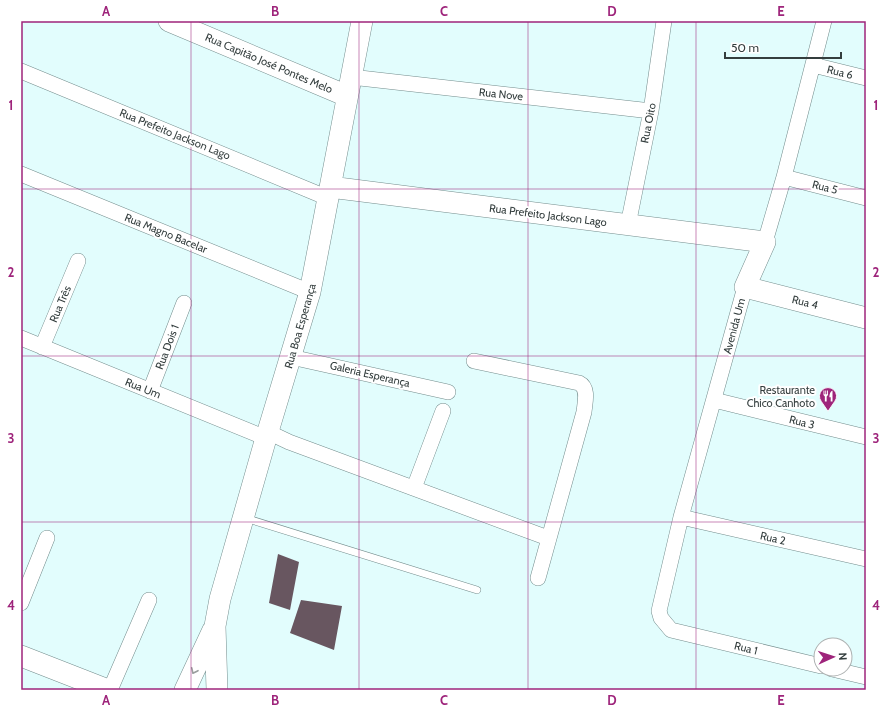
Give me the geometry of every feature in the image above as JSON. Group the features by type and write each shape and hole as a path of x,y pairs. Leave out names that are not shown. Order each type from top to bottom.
{"street":[{"name":"Rua Capitão José Pontes Melo","path":"169,21 349,86"},
{"name":"Rua Boa Esperança","path":"215,626 220,599 243,518 310,292 362,21"},
{"name":"Rua Oito","path":"628,225 651,111 664,21"},
{"name":"Avenida Um","path":"671,630 661,618 659,611 681,517 745,287 765,242 784,177 824,21"},
{"name":"Rua 6","path":"813,65 866,78"},
{"name":"Rua Prefeito Jackson Lago","path":"21,70 329,192 628,225 765,242"},
{"name":"Rua Nove","path":"349,86 651,111"},
{"name":"Rua Magno Bacelar","path":"21,174 310,292"},
{"name":"Rua 5","path":"784,177 866,198"},
{"name":"Rua Três","path":"42,347 78,261"},
{"name":"Rua 4","path":"745,287 866,318"},
{"name":"Rua Dois 1","path":"150,391 184,303"},
{"name":"Rua Um","path":"21,338 150,391 548,538"},
{"name":"Galeria Esperança","path":"291,357 448,392"},
{"path":"474,361 579,383 582,384 585,390 584,412 538,578"},
{"name":"Rua 3","path":"714,400 866,437"},
{"path":"414,488 443,412"},
{"name":"Rua 2","path":"681,517 866,559"},
{"path":"21,603 47,538"},
{"path":"21,656 109,690 149,600"},
{"path":"185,690 215,626"},
{"path":"215,626 217,690"},
{"name":"Rua 1","path":"671,630 813,664"},
{"path":"853,674 866,677"}],"lane":[{"path":"243,518 477,590"}],"building":[{"path":"278,554 299,562 290,610 269,603"},
{"path":"301,600 342,606 334,650 290,633"}],"place":[{"name":"Restaurante Chico Canhoto","path":"828,411"}]}
